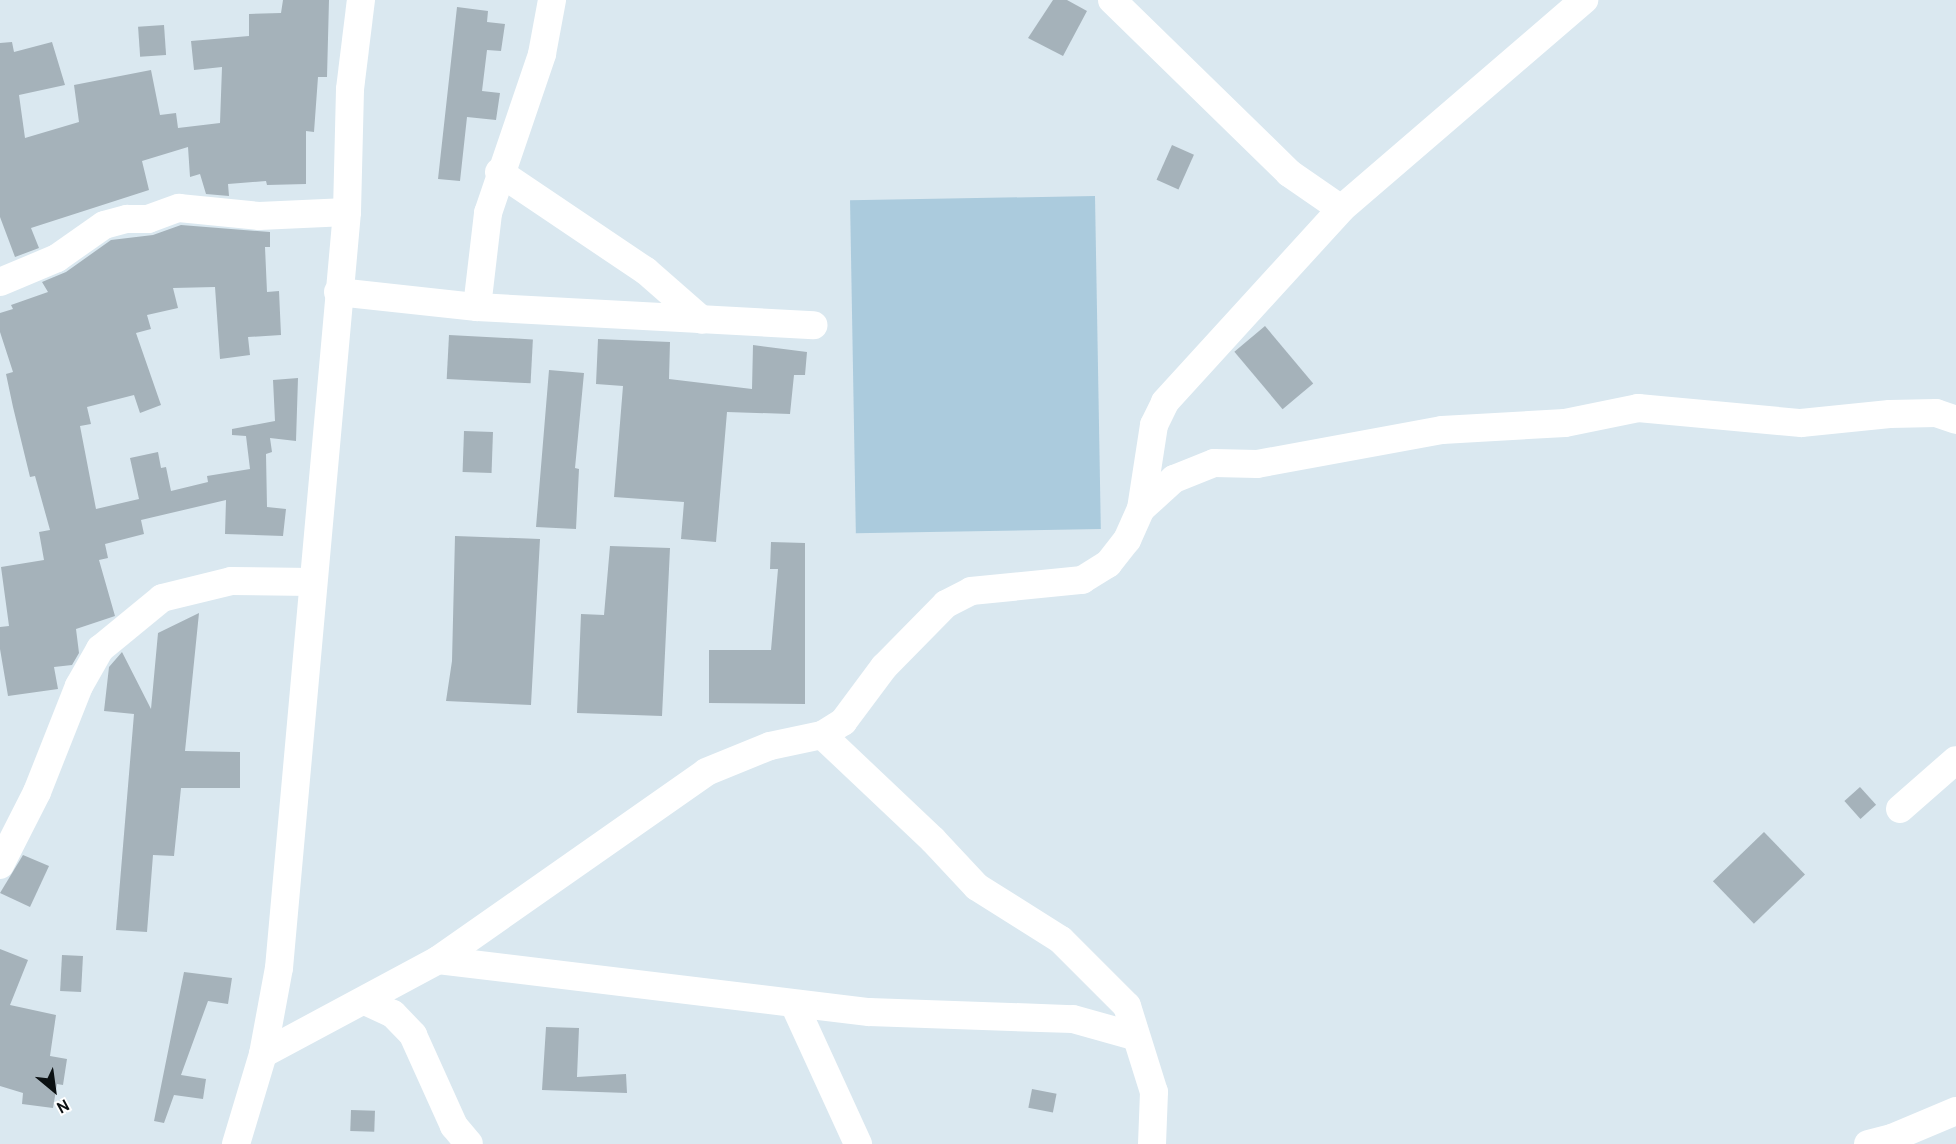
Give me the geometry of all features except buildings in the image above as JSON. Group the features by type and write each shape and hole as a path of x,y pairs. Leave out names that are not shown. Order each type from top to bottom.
{"street":[{"path":"236,1144 263,1054 279,968 347,212 350,89 362,0"},
{"path":"477,307 488,213 499,172 542,54 552,0"},
{"path":"1112,0 1289,173 1341,209"},
{"path":"263,1054 438,960 706,772 770,746 822,735 843,722 884,667 946,604 971,591 1082,580 1108,564 1127,540 1141,509 1154,425 1165,402 1341,209 1584,0"},
{"path":"499,172 646,271 702,320"},
{"path":"2,274 57,258 104,225 127,219 148,219 179,208 259,216 347,212"},
{"path":"338,292 477,307 814,325"},
{"path":"1141,509 1174,479 1214,463 1257,464 1296,459 1442,430 1565,423 1638,408 1801,423 1951,412"},
{"path":"0,865 37,792 79,686 100,649 162,598 231,581 312,582"},
{"path":"822,735 933,840 977,887 1061,940 1127,1006 1134,1036 1154,1092 1152,1144"},
{"path":"1900,809 1956,760"},
{"path":"438,960 794,1004 988,1018 1073,1019 1134,1036"},
{"path":"365,1001 393,1014 413,1035 454,1126 470,1144"},
{"path":"794,1004 858,1144"},
{"path":"1868,1144 1892,1138 1956,1111"}],"shaded area":[{"path":"1095,196 1101,529 856,533 850,200"}]}
